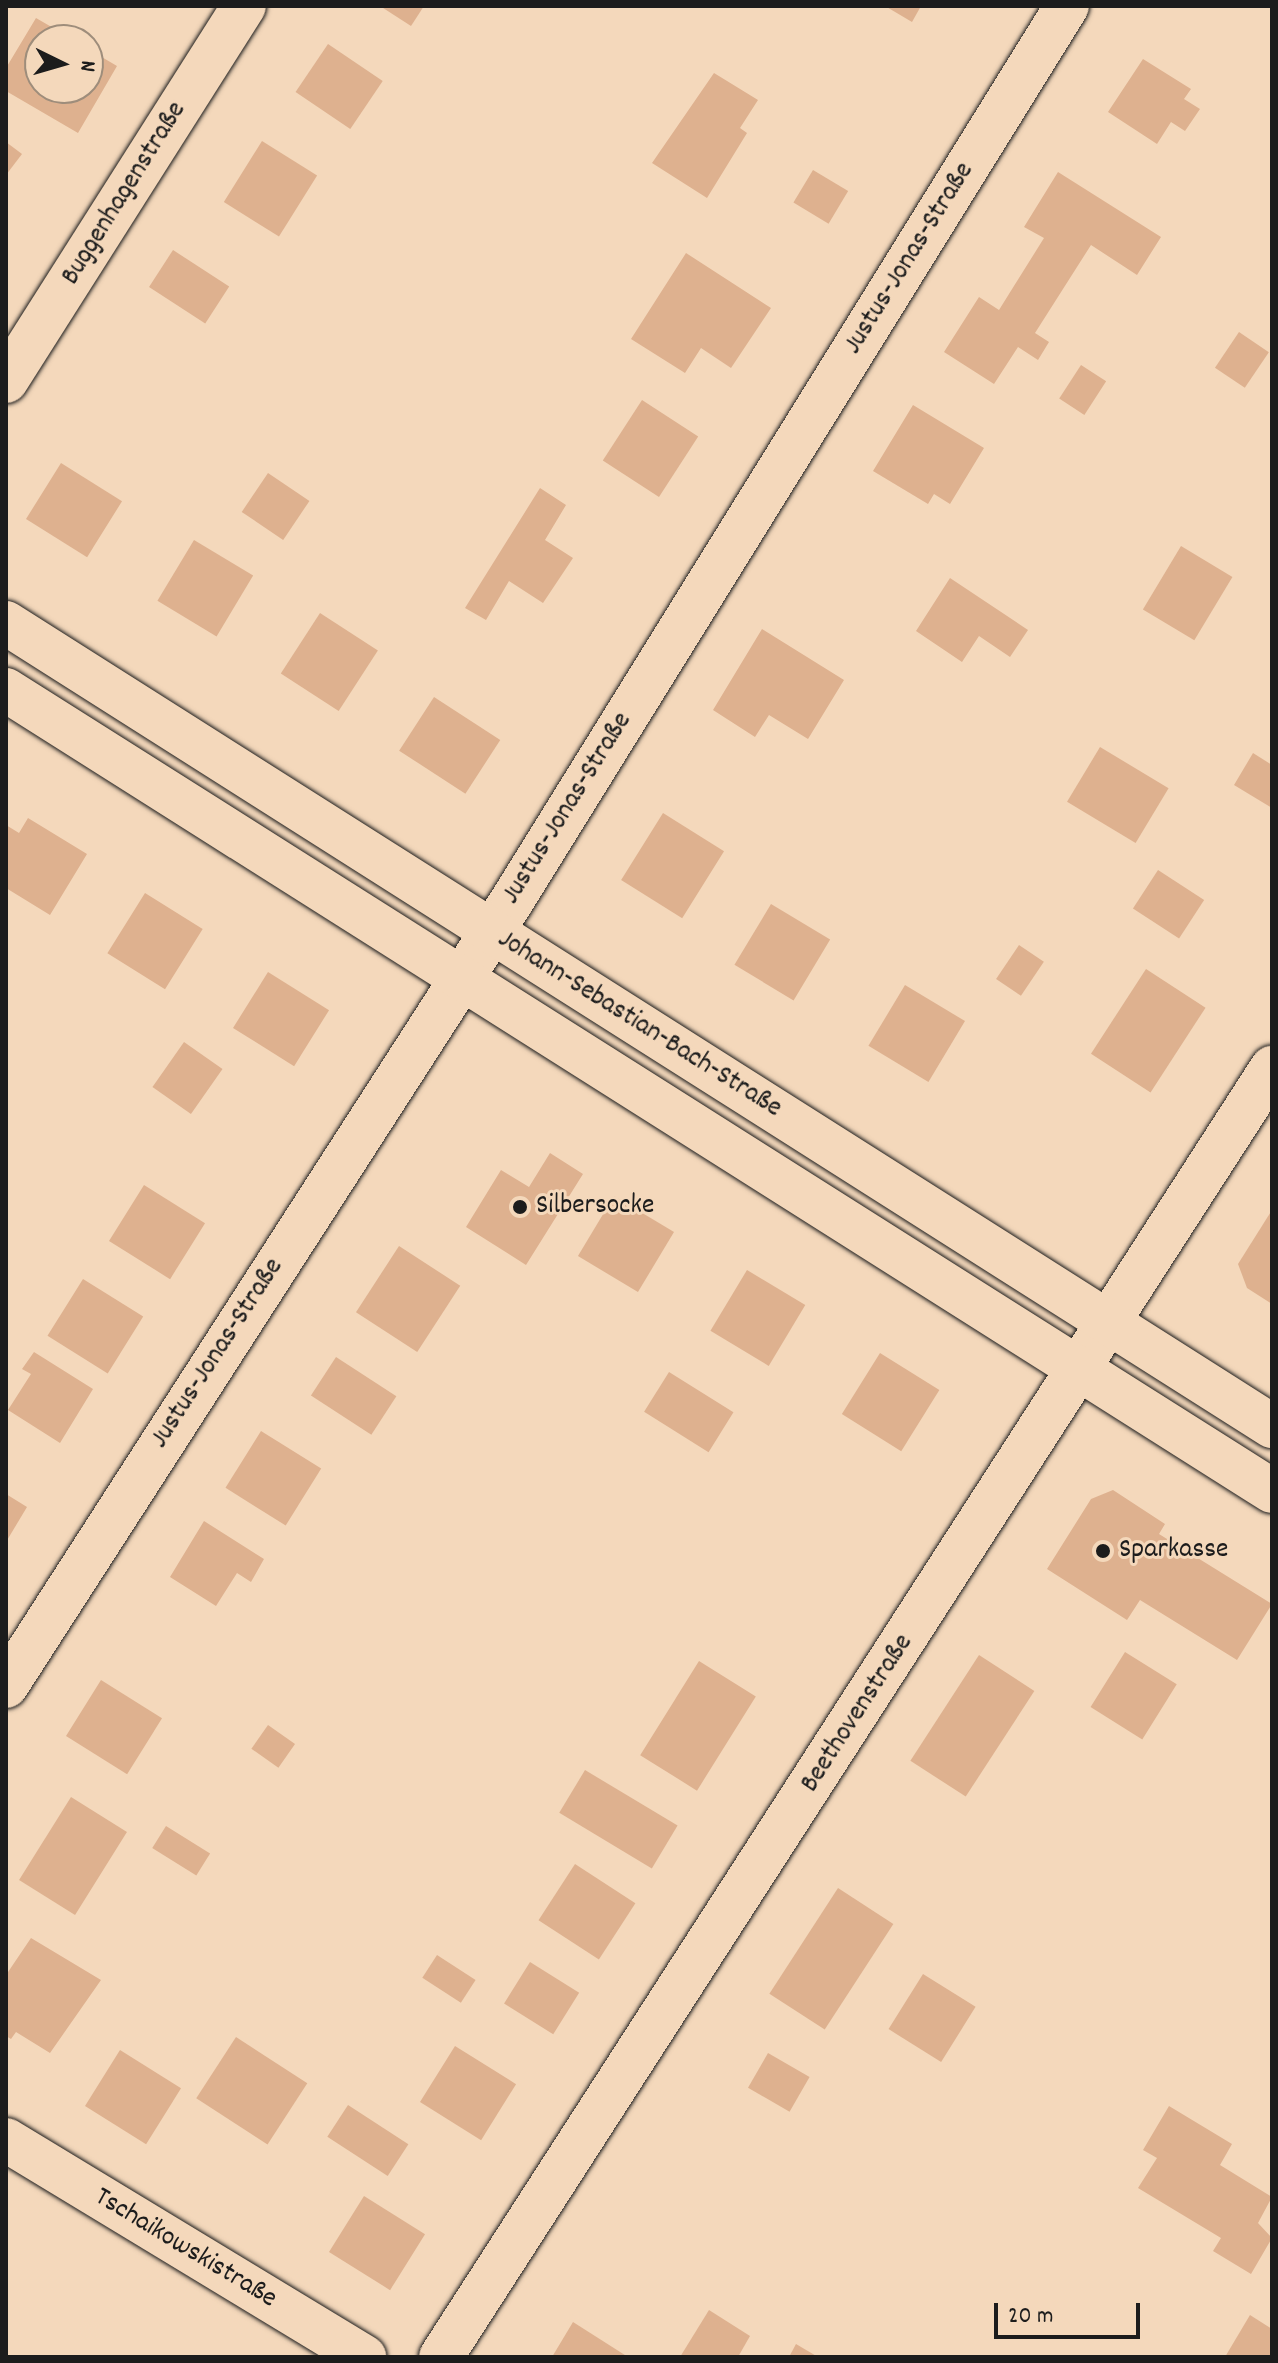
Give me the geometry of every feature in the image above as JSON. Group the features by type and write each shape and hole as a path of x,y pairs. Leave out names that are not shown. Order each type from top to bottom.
{"street":[{"name":"Buggenhagenstraße","path":"6,381 244,6"},
{"name":"Justus-Jonas-Straße","path":"6,1686 491,931 1067,6"},
{"name":"Johann-Sebastian-Bach-Straße","path":"6,623 1272,1426"},
{"name":"Johann-Sebastian-Bach-Straße","path":"6,690 1272,1491"},
{"name":"Beethovenstraße","path":"441,2357 1081,1370 1272,1068"},
{"name":"Tschaikowskistraße","path":"6,2140 365,2357"}],"building":[{"path":"380,6 424,6 411,26"},
{"path":"885,6 921,6 912,22"},
{"path":"36,18 46,24 32,24"},
{"path":"24,38 24,102 6,91 6,68"},
{"path":"328,44 383,81 350,129 296,92"},
{"path":"104,58 117,66 104,88"},
{"path":"1143,59 1191,89 1184,99 1200,109 1185,131 1171,122 1157,144 1108,112"},
{"path":"714,73 758,100 740,128 747,133 707,198 652,163"},
{"path":"28,104 95,104 78,133"},
{"path":"262,141 317,175 279,237 224,202"},
{"path":"6,142 22,154 6,175"},
{"path":"813,170 848,191 829,224 793,203"},
{"path":"1058,172 1161,237 1137,275 1091,245 1035,333 1049,342 1038,360 1018,347 994,384 944,352 979,297 999,310 1044,238 1024,227"},
{"path":"173,250 229,286 205,323 149,287"},
{"path":"686,253 771,308 731,368 701,348 685,373 631,339"},
{"path":"1239,332 1269,352 1245,388 1215,368"},
{"path":"1081,365 1106,381 1084,415 1059,399"},
{"path":"642,400 698,436 659,497 603,460"},
{"path":"913,405 984,448 950,504 934,494 928,504 873,471"},
{"path":"61,463 122,501 87,557 26,519"},
{"path":"268,473 309,501 283,540 242,512"},
{"path":"540,488 566,505 545,540 573,558 543,603 509,581 486,620 465,608"},
{"path":"194,540 253,576 217,636 157,601"},
{"path":"1181,546 1232,577 1194,640 1143,609"},
{"path":"950,578 1028,630 1010,657 979,636 962,662 916,631"},
{"path":"320,613 378,651 339,711 281,673"},
{"path":"762,629 844,680 808,739 769,715 755,737 713,710"},
{"path":"434,697 500,740 465,794 399,751"},
{"path":"1100,747 1169,788 1136,843 1067,802"},
{"path":"1253,753 1272,765 1272,808 1234,785"},
{"path":"663,813 724,851 682,918 621,880"},
{"path":"28,818 87,854 50,915 6,888 6,825 19,833"},
{"path":"1158,870 1204,900 1179,939 1133,909"},
{"path":"145,893 203,929 165,989 107,953"},
{"path":"771,904 830,940 794,1000 734,965"},
{"path":"1019,945 1044,962 1021,996 996,979"},
{"path":"1146,969 1206,1008 1151,1092 1091,1054"},
{"path":"268,972 329,1010 294,1066 233,1028"},
{"path":"905,985 965,1021 928,1082 868,1046"},
{"path":"184,1042 223,1069 191,1114 152,1087"},
{"name":"Silbersocke","path":"550,1153 583,1174 526,1265 466,1227 501,1170 529,1187"},
{"path":"144,1185 205,1223 170,1279 109,1241"},
{"path":"614,1196 674,1232 638,1292 578,1256"},
{"path":"1272,1210 1272,1304 1247,1288 1238,1264"},
{"path":"399,1246 460,1286 417,1352 356,1312"},
{"path":"747,1270 805,1305 769,1366 710,1331"},
{"path":"83,1279 143,1317 108,1373 47,1336"},
{"path":"34,1352 93,1389 60,1443 8,1410 31,1374 22,1369"},
{"path":"880,1353 939,1390 901,1451 842,1414"},
{"path":"336,1357 396,1396 371,1435 311,1396"},
{"path":"669,1372 733,1412 709,1452 644,1412"},
{"path":"261,1431 321,1469 286,1525 225,1488"},
{"path":"1113,1490 1165,1524 1159,1534 1272,1604 1237,1660 1140,1600 1127,1620 1047,1569 1091,1499"},
{"path":"6,1494 27,1507 6,1542"},
{"path":"204,1521 264,1559 251,1582 237,1573 216,1606 170,1577"},
{"path":"1125,1652 1177,1684 1142,1739 1091,1707"},
{"path":"979,1655 1034,1691 966,1797 910,1761"},
{"path":"699,1661 756,1697 697,1791 640,1755"},
{"path":"101,1680 162,1718 127,1774 66,1736"},
{"path":"268,1725 295,1744 278,1768 251,1749"},
{"path":"585,1770 678,1826 652,1868 559,1813"},
{"path":"71,1797 127,1832 75,1915 19,1880"},
{"path":"166,1826 210,1854 196,1876 152,1848"},
{"path":"575,1864 635,1903 599,1959 539,1920"},
{"path":"838,1888 893,1924 825,2030 769,1994"},
{"path":"31,1938 101,1980 50,2053 16,2032 11,2039 6,2036 6,1975"},
{"path":"437,1955 476,1980 461,2003 422,1978"},
{"path":"530,1962 579,1993 553,2034 504,2004"},
{"path":"923,1974 976,2007 941,2062 889,2029"},
{"path":"236,2037 307,2083 268,2145 196,2098"},
{"path":"455,2046 516,2084 481,2140 420,2102"},
{"path":"120,2050 181,2088 146,2144 85,2106"},
{"path":"768,2053 810,2077 790,2112 748,2088"},
{"path":"348,2105 408,2144 388,2176 327,2137"},
{"path":"1169,2106 1232,2144 1220,2165 1272,2197 1258,2223 1272,2238 1251,2274 1213,2251 1221,2238 1138,2188 1157,2158 1143,2150"},
{"path":"364,2196 425,2234 390,2290 329,2252"},
{"path":"709,2310 750,2336 738,2357 680,2357"},
{"path":"1250,2315 1272,2329 1272,2357 1225,2357"},
{"path":"573,2322 628,2357 552,2357"},
{"path":"796,2344 818,2357 789,2357"}],"place":[{"name":"Silbersocke","path":"520,1207"},
{"name":"Sparkasse","path":"1103,1551"}]}
